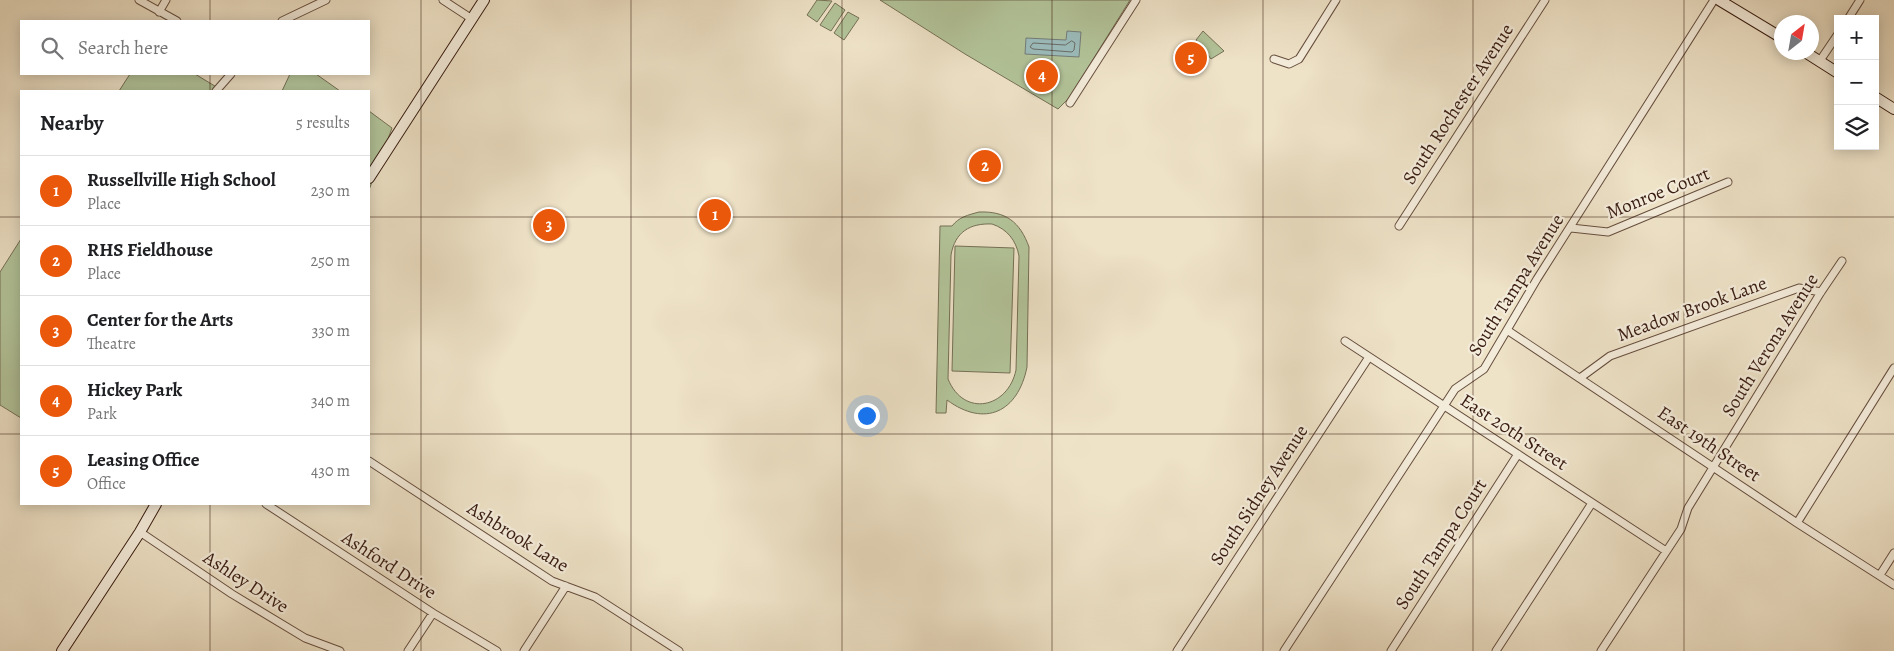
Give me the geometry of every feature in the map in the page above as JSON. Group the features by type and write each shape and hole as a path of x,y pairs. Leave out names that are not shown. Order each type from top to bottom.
{"main road":[{"path":"370,176 484,0"},
{"path":"1719,0 1732,4 1774,33"},
{"path":"1816,60 1834,71"},
{"path":"1879,100 1894,109"},
{"path":"62,651 140,532 155,505"}],"street":[{"path":"139,0 175,20"},
{"path":"159,12 166,0"},
{"path":"284,20 324,0"},
{"path":"443,0 472,19"},
{"path":"1070,103 1136,0"},
{"path":"1274,59 1289,64 1300,59 1336,0"},
{"name":"South Rochester Avenue","path":"1399,226 1545,0"},
{"name":"South Tampa Avenue","path":"1284,651 1455,389 1484,369 1714,0"},
{"path":"1851,15 1860,0"},
{"path":"1819,62 1834,40"},
{"path":"217,90 230,75"},
{"name":"Monroe Court","path":"1571,228 1608,232 1728,182"},
{"name":"South Verona Avenue","path":"1601,651 1681,529 1688,508 1842,261"},
{"name":"Meadow Brook Lane","path":"1580,378 1610,356 1799,288 1821,292"},
{"name":"East 19th Street","path":"1507,330 1797,523 1894,585"},
{"name":"East 20th Street","path":"1344,341 1666,551"},
{"name":"South Sidney Avenue","path":"1177,651 1369,357"},
{"path":"1797,523 1894,368"},
{"name":"South Tampa Court","path":"1391,651 1518,454"},
{"name":"Ashbrook Lane","path":"370,461 552,581 595,598 679,651"},
{"path":"1496,651 1592,503"},
{"name":"Ashford Drive","path":"268,505 433,613 497,651"},
{"name":"Ashley Drive","path":"140,532 232,594 304,638 340,651"},
{"path":"1880,576 1894,553"},
{"path":"524,651 566,586"},
{"path":"408,651 433,613"}],"green space":[{"path":"817,0 832,1 817,22 807,15"},
{"path":"880,0 1130,0 1069,98 1058,109 965,54"},
{"path":"835,3 845,10 831,31 820,25"},
{"path":"848,12 859,18 844,40 834,33"},
{"path":"1203,31 1224,51 1211,59 1196,40"},
{"path":"129,75 197,75 221,90 120,90"},
{"path":"290,75 317,75 339,90 282,90"},
{"path":"370,112 392,128 370,187"},
{"path":"979,212 997,214 1011,220 1021,231 1029,247 1027,367 1023,382 1016,395 1008,405 998,411 987,414 974,413 947,400 946,413 936,413 940,226 952,226 961,218","holes":["992,224 1010,236 1016,245 1019,256 1016,370 1011,383 1004,393 995,400 985,403 974,403 964,399 955,391 948,379 951,255 956,240 965,230 977,225"]},
{"path":"20,241 20,417 0,405 0,272"},
{"path":"955,246 1014,248 1010,373 952,371"}],"water":[{"path":"1067,31 1081,32 1079,57 1025,54 1026,38 1066,40"}],"place":[{"name":"Leasing Office","path":"1191,58"},
{"name":"Hickey Park","path":"1042,76"},
{"name":"RHS Fieldhouse","path":"985,166"},
{"name":"Russellville High School","path":"715,215"},
{"name":"Center for the Arts","path":"549,225"}]}
